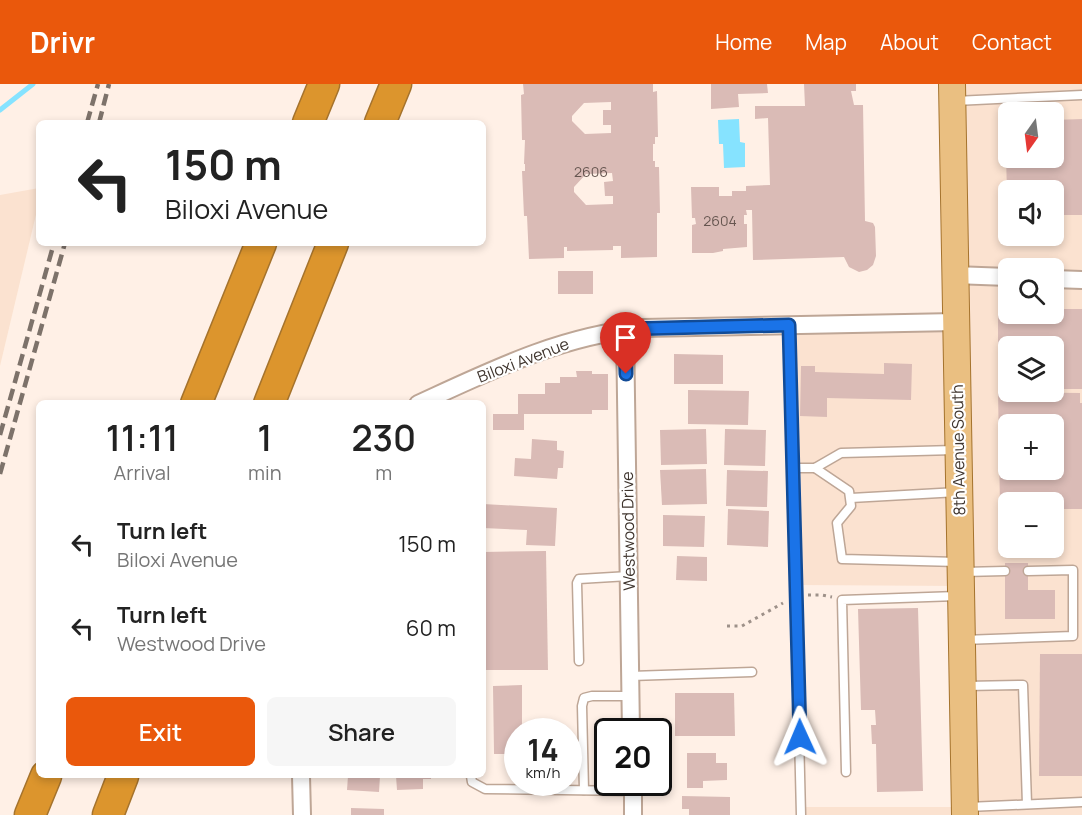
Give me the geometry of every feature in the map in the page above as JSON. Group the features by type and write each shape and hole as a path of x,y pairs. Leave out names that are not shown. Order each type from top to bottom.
{"highway":[{"path":"309,120 324,84"},
{"path":"381,120 396,84"},
{"path":"198,400 260,246"},
{"path":"271,400 332,246"},
{"path":"30,815 45,778"},
{"path":"108,815 122,778"}],"main road":[{"name":"8th Avenue South","path":"952,92 965,811"}],"street":[{"path":"954,275 998,277"},
{"path":"1064,279 1082,280"},
{"name":"Biloxi Avenue","path":"438,399 534,352 569,340 625,329 956,322"},
{"name":"Westwood Drive","path":"625,329 631,718"},
{"path":"301,778 302,815"},
{"path":"633,796 633,815"}],"lane":[{"path":"952,92 1082,95"},
{"path":"789,325 801,815"},
{"path":"793,468 815,468 842,453 958,450"},
{"path":"815,468 849,491 851,506 837,523 842,559 961,577"},
{"path":"850,498 959,492"},
{"path":"963,640 1073,636 1073,570 1028,571"},
{"path":"846,772 842,600 961,577 1005,572"},
{"path":"579,661 577,583 579,579 629,576"},
{"path":"631,676 752,672"},
{"path":"963,686 1023,685 1027,804"},
{"path":"584,790 582,706 584,698 630,696"},
{"path":"471,778 472,782 484,789 594,789"},
{"path":"965,811 1027,804 1082,802"}],"path":[{"path":"797,596 822,595 842,600"},
{"path":"727,626 742,626 781,604"}],"shaded area":[{"path":"952,84 1082,84 1082,815 801,815 801,807 965,807 961,586 796,585 789,325 955,322"},
{"path":"36,189 36,215 0,366 0,195"}],"water":[{"path":"739,119 740,142 745,143 745,167 724,168 723,144 719,144 718,120"}],"building":[{"path":"523,84 653,84 653,92 657,91 658,137 655,137 655,144 653,144 653,161 655,161 655,167 659,167 660,213 657,213 657,257 621,258 621,246 613,246 613,250 567,251 567,247 564,247 564,258 529,259 522,171 525,171 521,95 524,94","holes":["611,102 611,110 603,110 603,125 611,125 611,133 585,134 572,121 572,116 584,103","612,173 613,181 604,182 605,196 613,196 613,204 586,205 574,192 574,187 586,174"]},
{"path":"711,84 767,84 768,93 738,94 739,107 711,109"},
{"path":"804,84 856,84 856,91 851,91 854,105 863,105 865,221 873,223 875,227 876,256 873,265 859,272 849,267 844,257 753,260 752,210 746,210 747,215 744,215 744,224 747,224 747,247 723,249 723,251 713,253 692,253 692,225 696,224 695,218 692,218 691,187 719,187 719,196 732,196 732,191 746,191 746,186 770,185 768,118 755,119 755,106 805,106"},
{"path":"1082,119 1082,215 1064,215 1064,180 1007,180 1006,168 1064,168 1064,120"},
{"path":"558,271 593,271 593,294 558,294"},
{"path":"1064,309 1082,309 1082,389 1064,389 1064,336 998,336 998,324 1064,324"},
{"path":"674,354 723,355 723,384 674,384"},
{"path":"884,363 912,364 911,400 827,398 827,417 800,416 801,366 815,366 815,372 884,374"},
{"path":"576,371 608,374 608,410 592,410 592,414 524,414 524,430 493,430 493,414 518,414 518,394 545,394 545,383 560,383 560,377 577,377"},
{"path":"688,390 749,391 748,425 688,424"},
{"path":"1064,393 1080,393 1080,403 1082,403 1082,509 1064,509 1064,492 1000,492 1000,480 1064,480 1064,414 998,414 998,402 1064,402"},
{"path":"706,429 707,464 661,465 660,430"},
{"path":"725,429 766,430 765,466 724,465"},
{"path":"532,439 557,441 557,450 564,451 563,468 558,468 557,479 514,476 515,458 531,459"},
{"path":"706,469 707,504 662,505 660,470"},
{"path":"727,470 768,471 767,507 726,506"},
{"path":"486,504 557,508 555,546 526,545 527,530 486,528"},
{"path":"728,509 769,511 768,547 727,545"},
{"path":"663,515 705,516 704,547 663,546"},
{"path":"546,551 548,670 486,670 486,552"},
{"path":"677,556 707,557 707,581 676,580"},
{"path":"1005,563 1028,563 1028,590 1055,590 1055,619 1005,619"},
{"path":"918,608 923,791 877,792 876,744 872,744 871,725 876,725 875,710 861,710 858,609"},
{"path":"1040,654 1082,654 1082,776 1039,776"},
{"path":"522,685 522,718 504,718 504,754 494,754 493,686"},
{"path":"675,693 734,693 735,736 675,736"},
{"path":"687,753 716,753 716,763 727,763 727,780 703,781 703,788 687,788"},
{"path":"348,778 380,778 379,792 347,790"},
{"path":"396,778 431,778 423,779 423,789 397,790"},
{"path":"682,796 730,797 730,815 689,815 689,809 682,809"},
{"path":"351,808 384,809 384,815 351,815"}],"waterway":[{"path":"0,110 33,84"}],"railway":[{"path":"88,120 98,84"},
{"path":"100,120 109,84"},
{"path":"0,435 53,246"},
{"path":"0,474 64,246"}],"route":[{"path":"626,374 625,329 789,325 800,737"}]}
